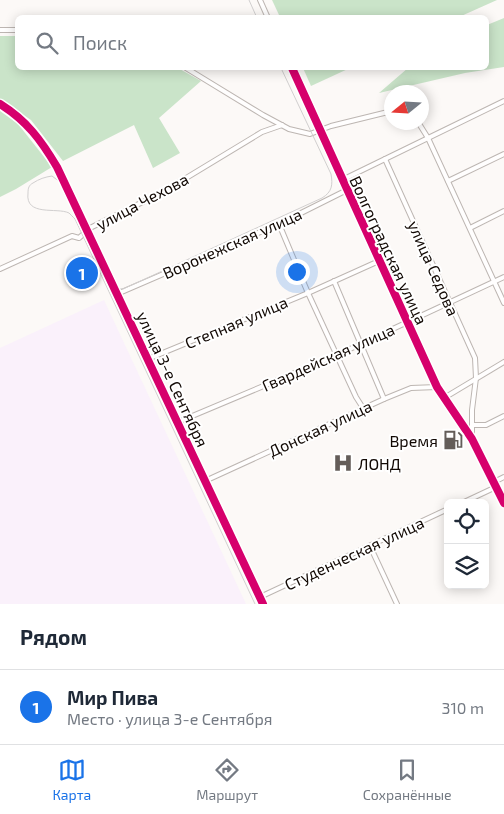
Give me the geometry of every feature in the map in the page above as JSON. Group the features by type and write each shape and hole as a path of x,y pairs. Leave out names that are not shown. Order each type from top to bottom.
{"street":[{"path":"260,0 267,15"},
{"path":"0,30 15,30"},
{"path":"189,70 289,129 310,134 331,126 384,113"},
{"name":"Волгоградская улица","path":"293,70 437,387 460,418 504,503"},
{"path":"342,180 504,101"},
{"name":"улица 3-е Сентября","path":"0,104 17,115 42,141 57,167 263,604"},
{"name":"улица Чехова","path":"0,270 72,236 79,238 90,228 163,192 262,132 282,125"},
{"path":"423,130 504,303"},
{"path":"448,181 504,154"},
{"name":"улица Седова","path":"385,159 475,358 476,378 472,401 472,426"},
{"name":"Воронежская улица","path":"117,294 278,224 347,190"},
{"path":"470,228 504,211"},
{"path":"278,224 356,397 363,408"},
{"name":"Степная улица","path":"148,359 308,293 379,261"},
{"name":"Гвардейская улица","path":"178,422 337,355 504,277"},
{"path":"334,281 384,399"},
{"path":"444,398 504,362"},
{"name":"Донская улица","path":"206,481 363,408 411,388 437,387"},
{"path":"472,426 486,425 504,416"},
{"name":"Волгоградская улица","path":"472,426 472,439"},
{"path":"494,482 504,477"},
{"path":"470,499 496,487"},
{"name":"Студенческая улица","path":"260,597 444,511"},
{"path":"370,546 397,604"}],"shaded area":[{"path":"104,300 246,604 0,604 0,348"}],"green space":[{"path":"272,0 497,0 463,15 279,15"},
{"path":"504,18 504,67 489,69 489,24"},
{"path":"0,36 15,36 15,70 182,70 201,81 159,118 180,153 153,168 134,125 63,161 31,120 0,99"},
{"path":"304,70 346,70 311,86"},
{"path":"406,70 484,70 413,85 388,85"},
{"path":"0,111 18,124 52,167 0,197"}],"tram line":[{"path":"249,0 256,15"},
{"path":"107,284 113,288 123,289 322,198 330,191 332,185 331,174 282,70"},
{"path":"255,604 75,219 64,211 36,208 28,201 29,187 38,180 52,176 60,182 258,604"}],"cycle path":[{"path":"293,70 437,387 472,439 504,503"},
{"path":"0,104 26,124 57,167 263,604"}],"place":[{"name":"Мир Пива","path":"82,273"},
{"name":"Время","path":"453,440"},
{"name":"ЛОНД","path":"343,463"}]}
